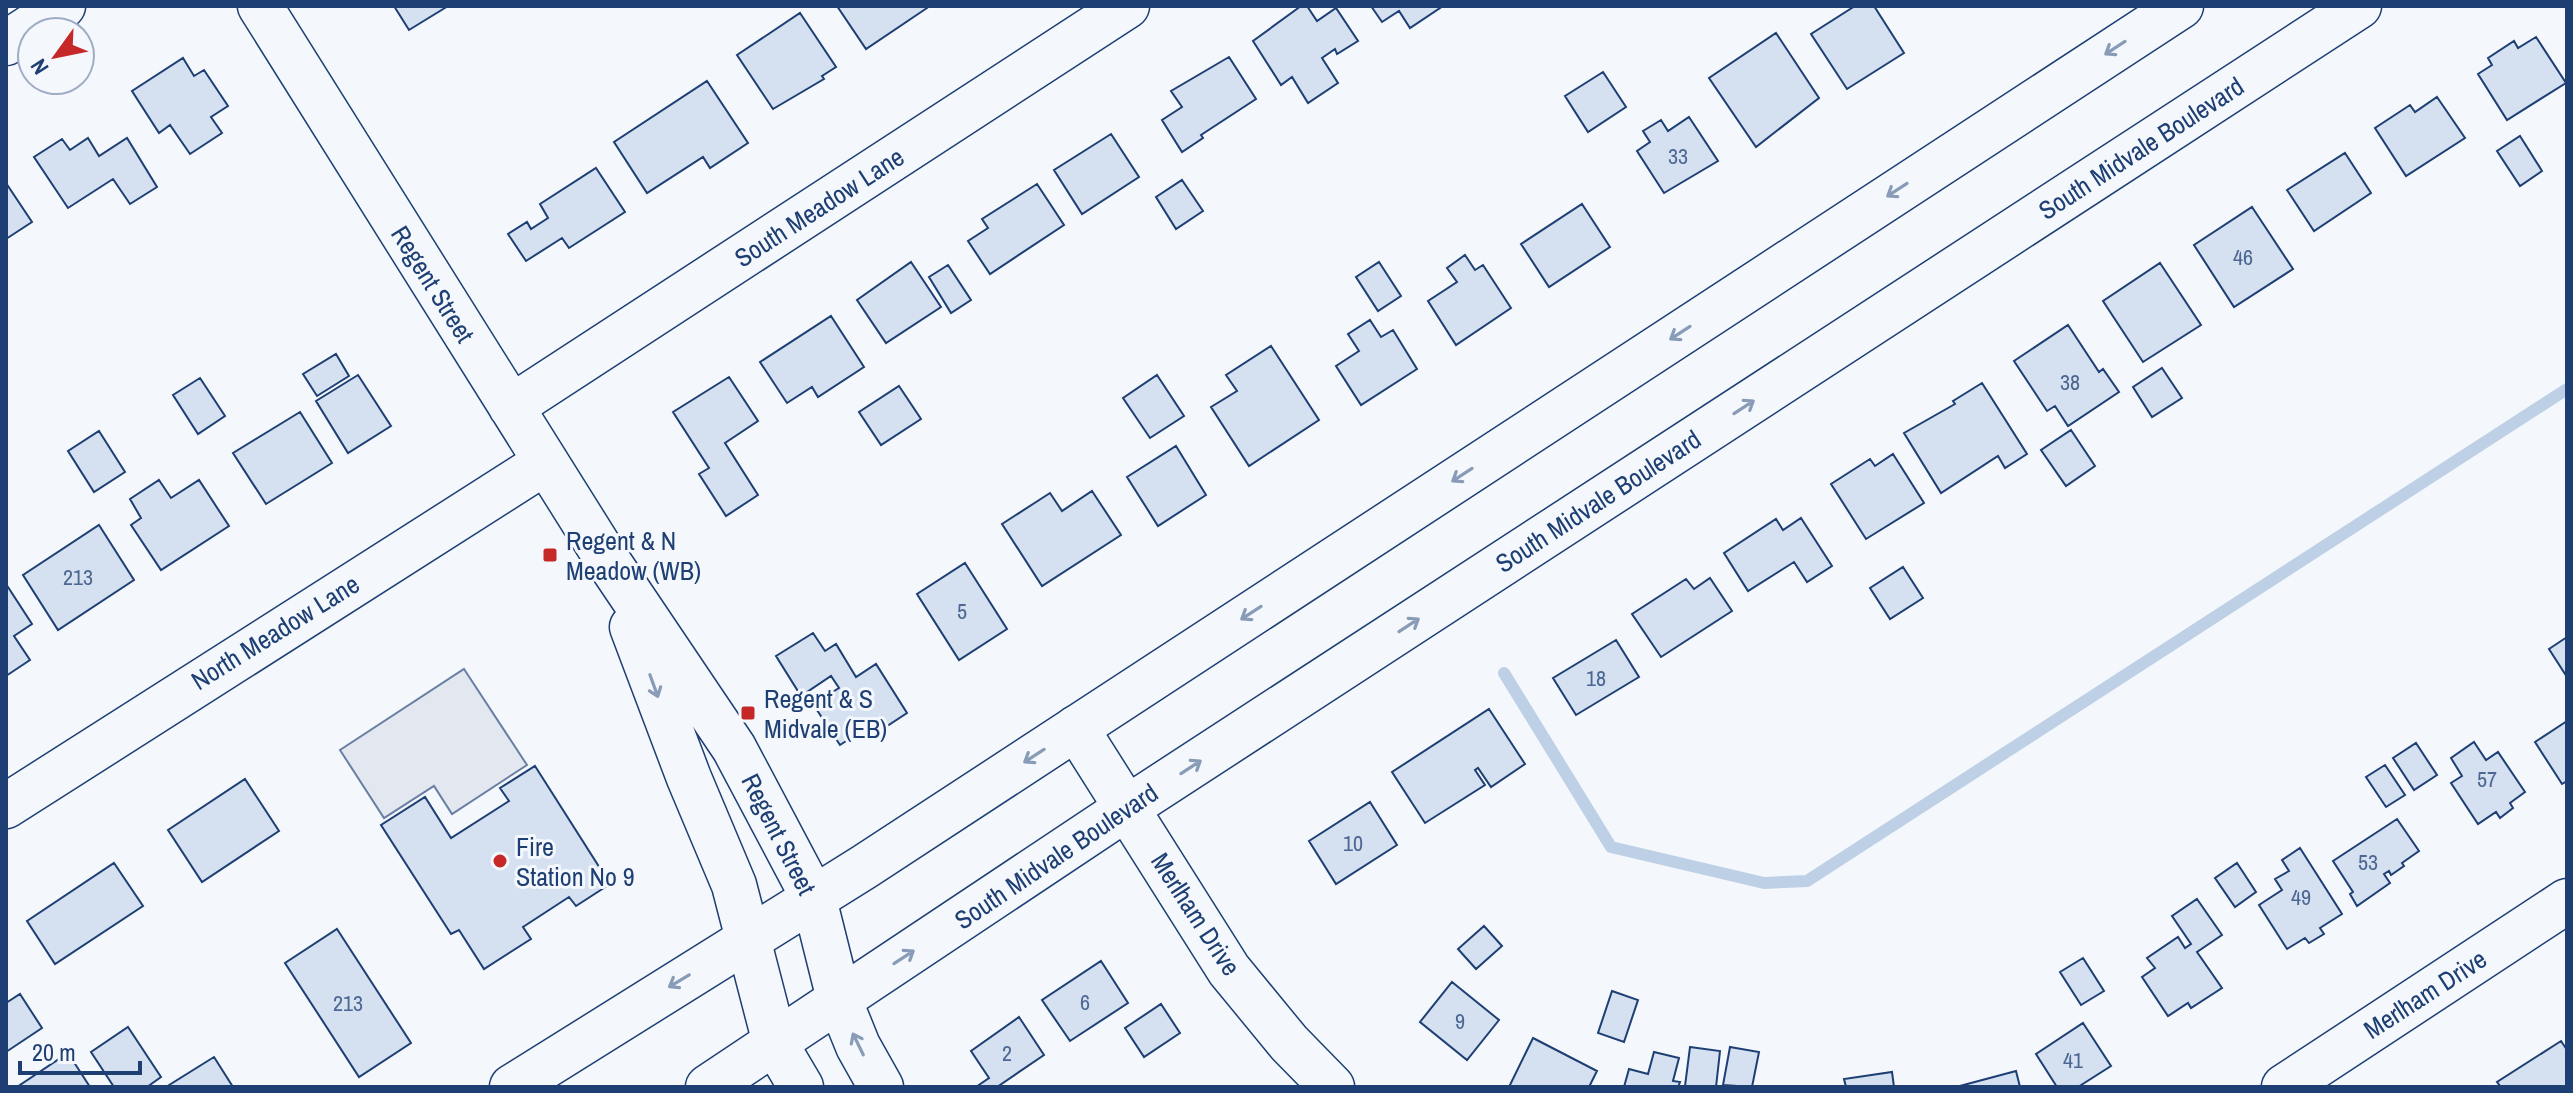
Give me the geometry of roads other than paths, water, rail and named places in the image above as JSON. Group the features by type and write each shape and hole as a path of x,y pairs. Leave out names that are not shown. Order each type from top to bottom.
{"street":[{"path":"6,43 63,6"},
{"name":"Regent Street","path":"260,6 608,561 734,748 814,899 839,999 858,1046 881,1087"},
{"name":"South Meadow Lane","path":"511,407 1127,6"},
{"path":"512,1087 814,899 2181,6"},
{"name":"South Midvale Boulevard","path":"708,1087 1127,808 2359,6"},
{"name":"North Meadow Lane","path":"6,806 546,462"},
{"name":"Regent Street","path":"608,561 689,778 734,885 775,1043 801,1087"},
{"name":"Merlham Drive","path":"1076,728 1229,970 1289,1043 1332,1087"},
{"name":"Merlham Drive","path":"2284,1087 2567,901"}],"waterway":[{"path":"1504,673 1611,847 1764,883 1807,881 2567,389"}],"place":[{"name":"Regent & N Meadow (WB)","path":"550,555"},
{"name":"Regent & S Midvale (EB)","path":"748,713"},
{"name":"Fire Station No 9","path":"500,861"}]}
